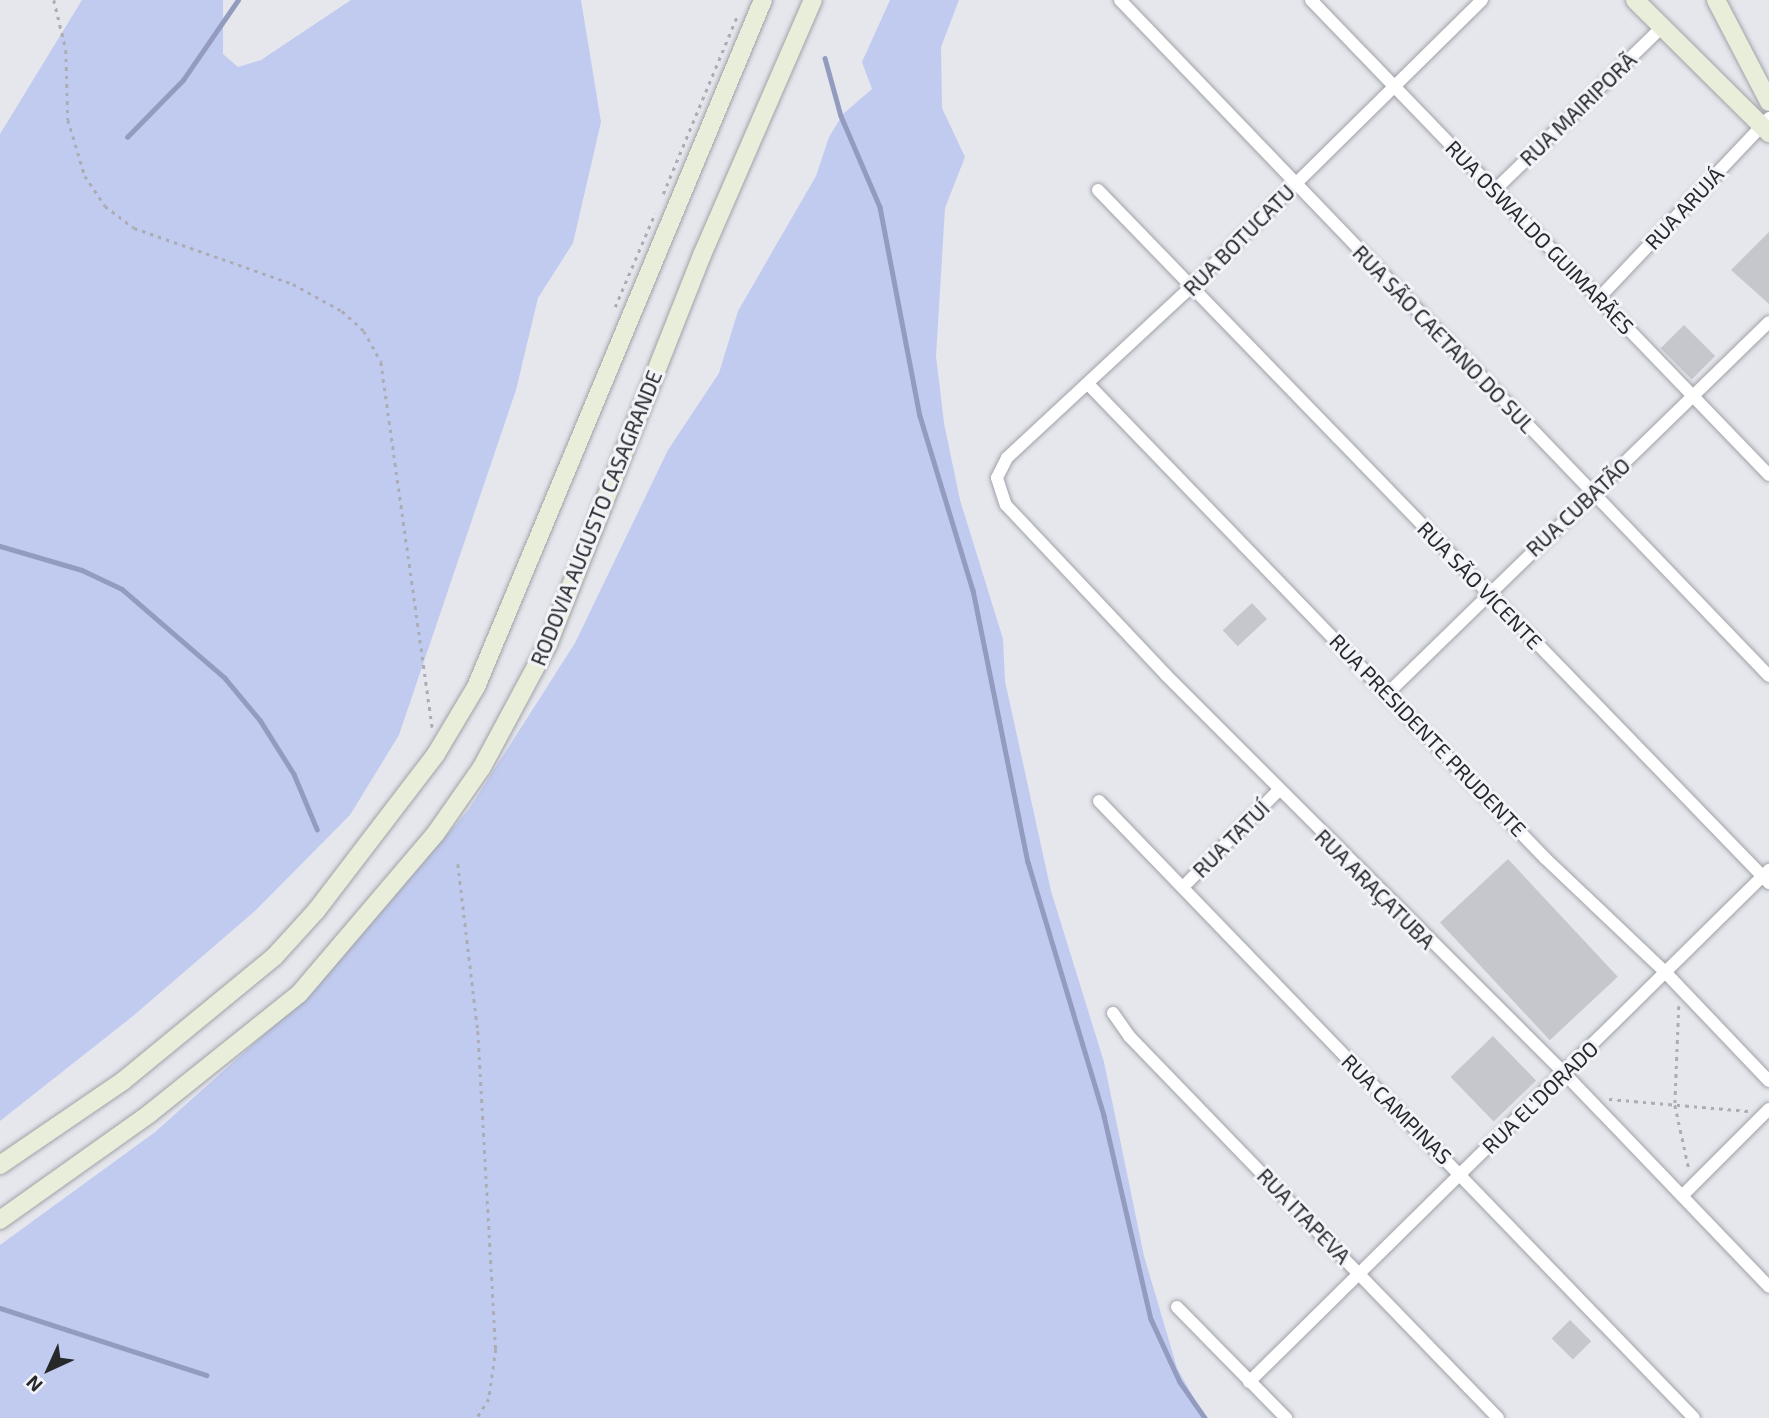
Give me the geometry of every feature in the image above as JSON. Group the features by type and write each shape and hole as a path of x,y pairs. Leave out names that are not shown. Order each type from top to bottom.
{"main road":[{"path":"0,1165 123,1081 218,1006 316,911 436,754 476,687 763,0"},
{"name":"RODOVIA AUGUSTO CASAGRANDE","path":"0,1220 178,1093 299,994 436,833 482,767 548,644 702,255 813,0"},
{"path":"1634,0 1767,126"},
{"path":"1716,0 1769,102"}],"street":[{"name":"RUA SÃO CAETANO DO SUL","path":"1120,0 1769,676"},
{"name":"RUA OSWALDO GUIMARÃES","path":"1311,0 1769,475"},
{"name":"RUA BOTUCATU","path":"997,478 1007,458 1089,385 1192,286 1482,0"},
{"name":"RUA MAIRIPORÃ","path":"1495,190 1661,28"},
{"name":"RUA ARUJÁ","path":"1598,299 1767,126"},
{"name":"RUA SÃO VICENTE","path":"1098,190 1487,593 1767,877"},
{"name":"RUA CUBATÃO","path":"1389,692 1487,593 1769,322"},
{"name":"RUA PRESIDENTE PRUDENTE","path":"1089,385 1389,692 1546,859 1666,973 1769,1081"},
{"name":"RUA ARAÇATUBA","path":"997,478 1006,505 1278,791 1564,1073 1769,1287"},
{"name":"RUA TATUÍ","path":"1183,887 1278,791"},
{"name":"RUA CAMPINAS","path":"1100,801 1694,1418"},
{"name":"RUA EL'DORADO","path":"1249,1382 1767,877"},
{"name":"RUA ITAPEVA","path":"1113,1013 1129,1036 1498,1418"},
{"path":"1682,1196 1767,1111"},
{"path":"1177,1307 1286,1418"}],"path":[{"path":"54,0 66,50 68,120 85,176 105,206 134,228 293,284 342,311 364,331 381,362 436,754"},
{"path":"661,198 740,10"},
{"path":"610,320 656,211"},
{"path":"429,736 437,724"},
{"path":"458,864 478,1031 496,1349 489,1399 477,1418"},
{"path":"1681,989 1675,1105 1693,1185"},
{"path":"1587,1097 1767,1111"}],"shaded area":[{"path":"82,0 223,0 223,54 238,67 261,60 351,0 581,0 601,122 573,243 538,298 516,390 399,735 350,815 255,911 133,1016 0,1121 0,134"},
{"path":"890,0 959,0 941,47 942,108 965,157 945,208 936,356 944,423 960,500 1003,639 1005,681 1051,891 1104,1062 1144,1256 1177,1368 1205,1418 0,1418 0,1245 155,1132 316,988 469,809 575,643 668,450 719,373 738,311 816,176 829,137 843,114 872,89 862,62"}],"building":[{"path":"1769,232 1769,304 1731,270"},
{"path":"1684,325 1715,356 1692,379 1661,348"},
{"path":"1252,603 1267,619 1238,646 1223,630"},
{"path":"1508,859 1618,977 1550,1040 1440,922"},
{"path":"1493,1036 1536,1081 1494,1122 1451,1077"},
{"path":"1570,1320 1591,1341 1573,1360 1552,1338"}],"waterway":[{"path":"127,137 183,80 238,0"},
{"path":"825,58 841,116 880,207 920,416 973,590 1028,862 1104,1116 1151,1319 1180,1382 1205,1418"},
{"path":"0,546 82,570 122,589 225,678 260,720 294,774 317,829"},
{"path":"0,1308 206,1375"}]}
